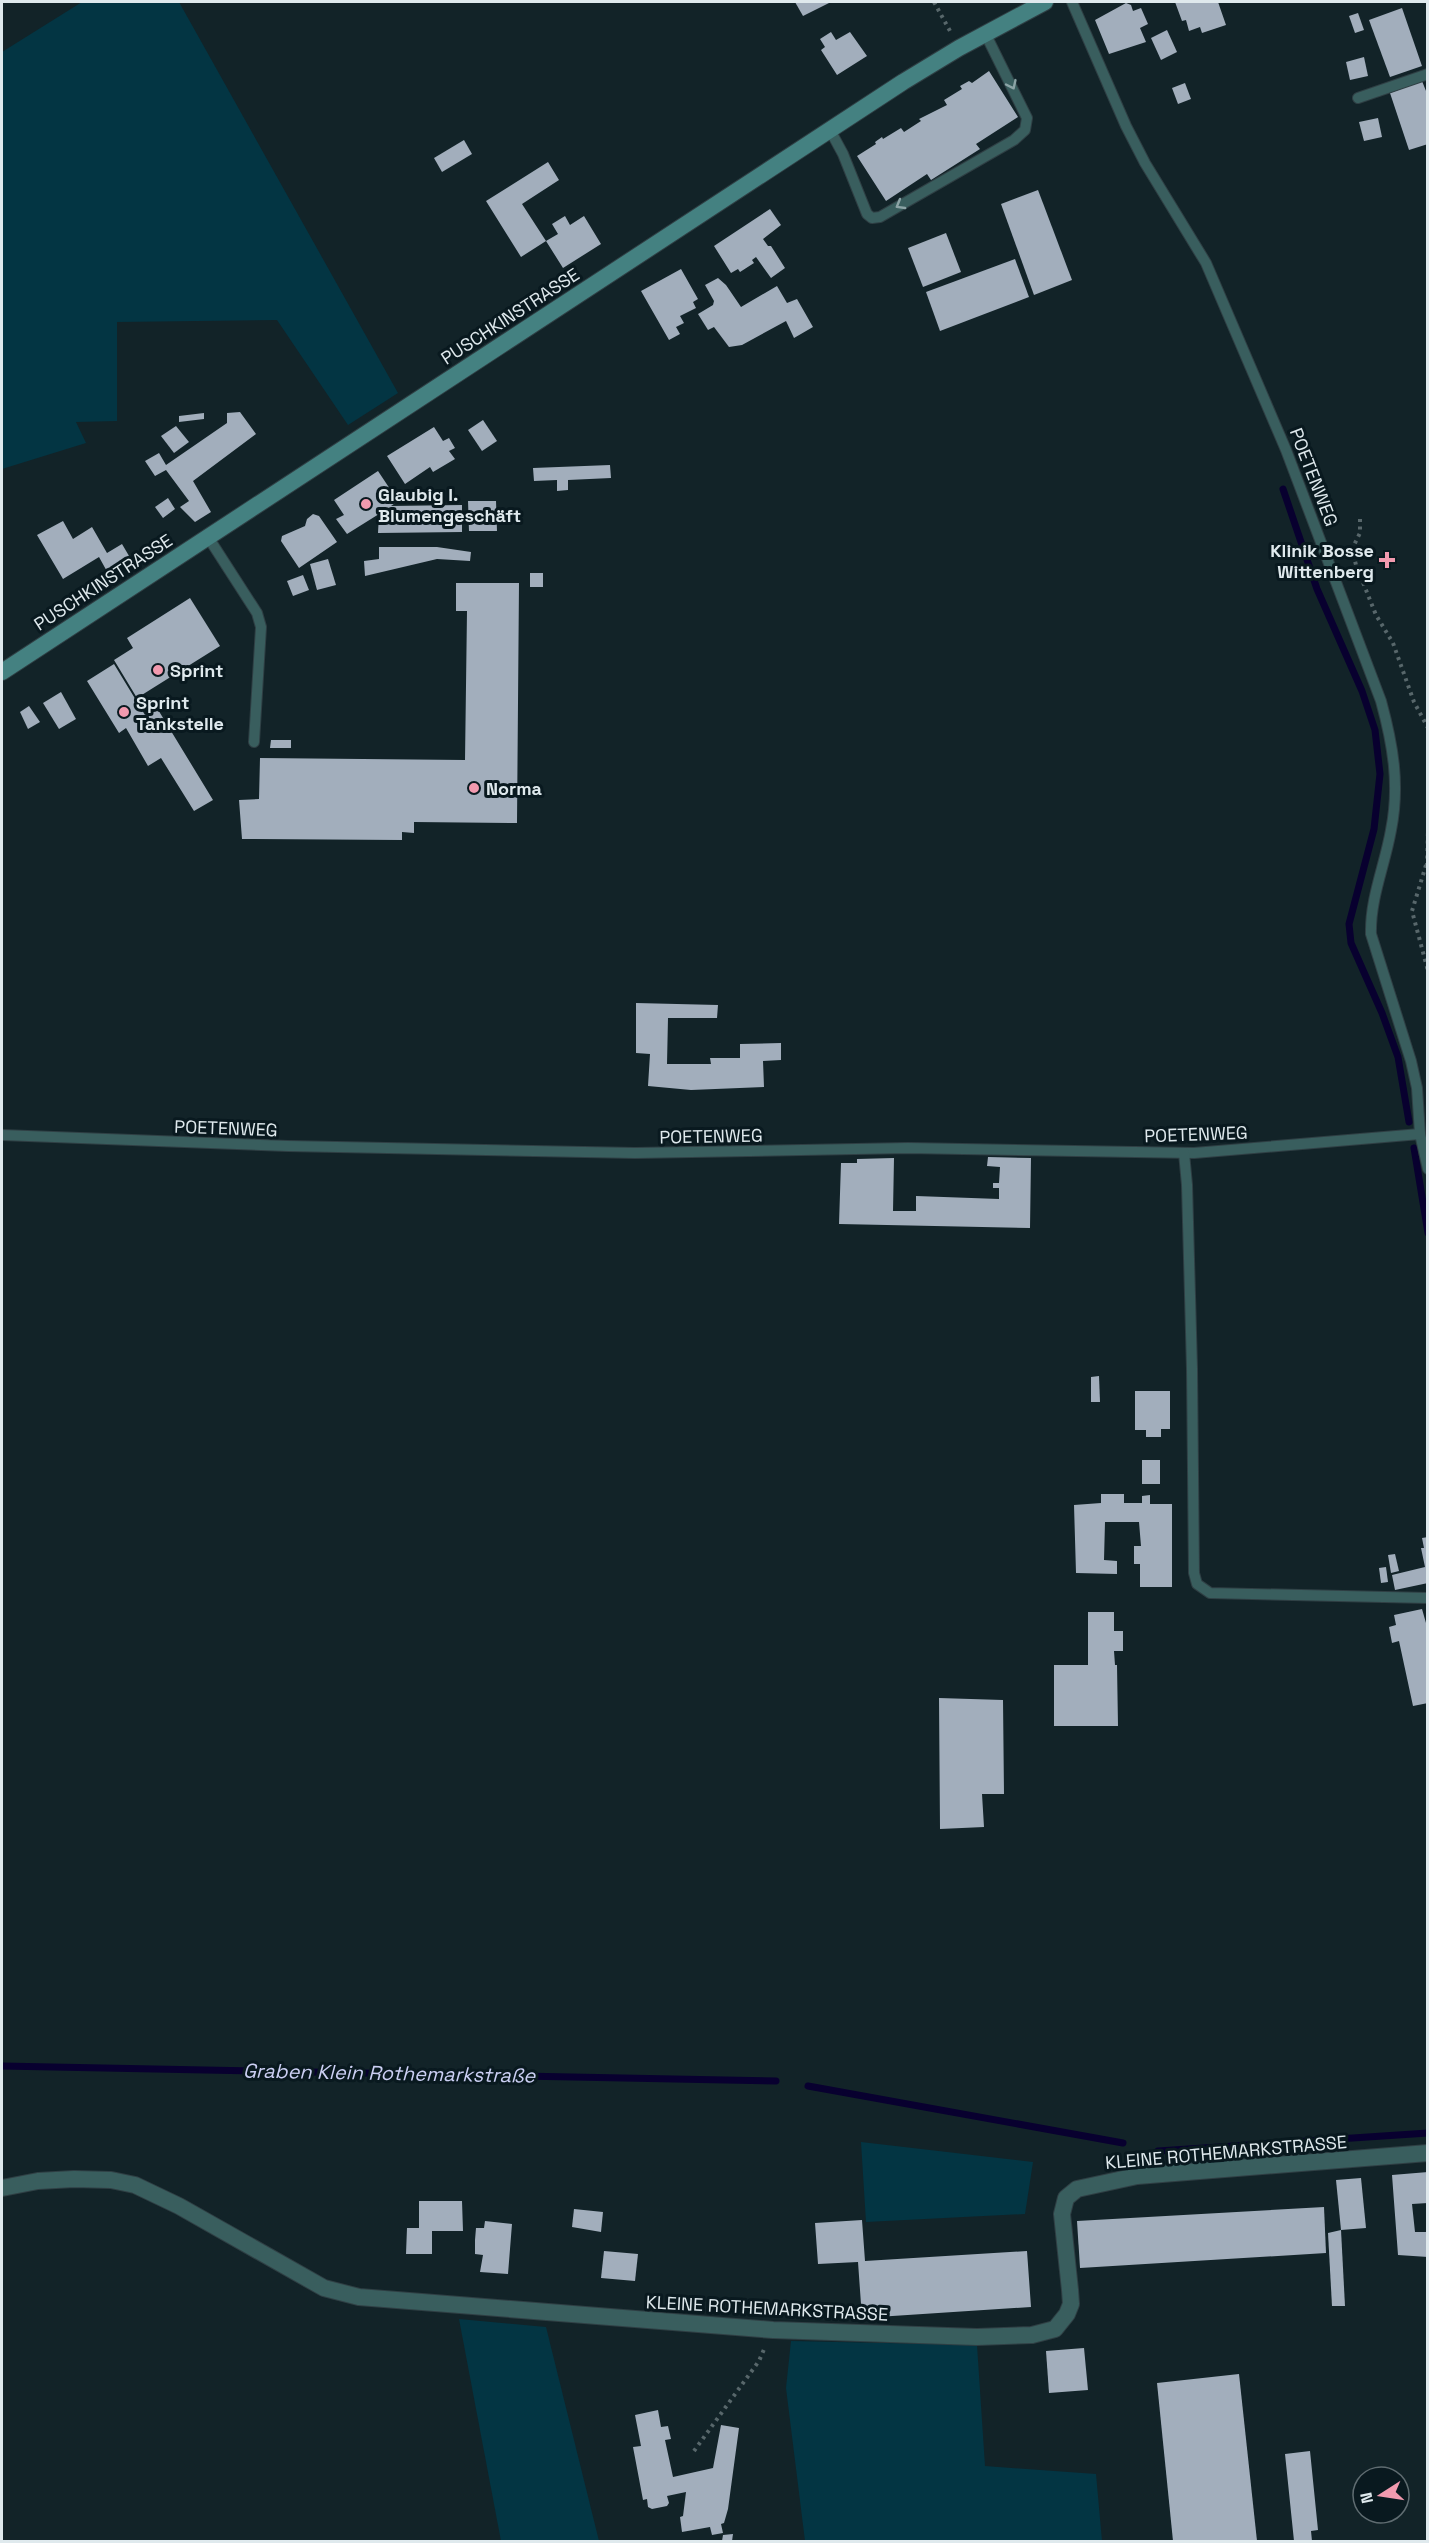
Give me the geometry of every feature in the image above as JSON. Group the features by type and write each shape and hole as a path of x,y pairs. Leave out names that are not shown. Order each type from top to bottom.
{"main road":[{"name":"PUSCHKINSTRASSE","path":"2,672 830,130 959,48 1045,2"}],"street":[{"name":"KLEINE ROTHEMARKSTRASSE","path":"2,2188 38,2181 74,2179 111,2180 135,2185 179,2206 324,2288 358,2297 773,2330 977,2337 1045,2333 1063,2322 1071,2304 1062,2214 1066,2198 1077,2189 1137,2176 1428,2153"}],"lane":[{"name":"POETENWEG","path":"1072,2 1126,126 1145,163 1206,263 1286,450 1381,701 1393,744 1396,788 1391,830 1371,914 1371,934 1376,957 1412,1061 1417,1088 1420,1134 1428,1169"},
{"path":"830,130 843,154 867,214 872,218 880,217 1014,140 1025,130 1027,118 985,33"},
{"path":"1358,98 1428,74"},
{"path":"208,537 257,613 261,627 254,742"},
{"name":"POETENWEG","path":"2,1135 234,1145 635,1153 908,1148 1184,1153 1278,1148 1420,1134"},
{"path":"1184,1153 1187,1185 1192,1369 1194,1573 1197,1584 1210,1593 1428,1598"}],"path":[{"path":"934,2 959,48"},
{"path":"1360,519 1360,533 1352,549 1356,565 1376,615 1393,643 1414,702 1428,728"},
{"path":"1428,831 1427,866 1412,911 1428,971"},
{"path":"694,2451 759,2361 773,2330"}],"shaded area":[{"path":"82,2 179,2 398,393 348,425 277,320 117,322 117,421 76,422 86,443 2,469 2,52"},
{"path":"861,2142 1033,2162 1025,2214 866,2222"},
{"path":"459,2319 546,2327 599,2541 501,2541"},
{"path":"791,2341 977,2345 985,2466 1096,2474 1102,2541 805,2541 786,2388"}],"building":[{"path":"795,2 831,2 803,16"},
{"path":"1175,2 1218,2 1226,25 1202,33 1200,27 1189,31 1186,20 1182,21"},
{"path":"1126,3 1131,5 1133,11 1141,8 1148,24 1140,28 1146,42 1109,54 1095,20"},
{"path":"1402,8 1422,66 1390,77 1369,20"},
{"path":"1358,13 1364,30 1355,33 1349,16"},
{"path":"1167,30 1177,52 1161,60 1151,38"},
{"path":"831,32 836,40 850,32 867,56 837,75 821,50 825,47 820,39"},
{"path":"1364,57 1368,76 1350,80 1346,62"},
{"path":"989,71 1018,117 976,144 980,149 931,180 927,174 886,201 857,156 876,144 875,142 882,137 883,139 901,128 904,132 921,121 919,119 947,105 944,100 962,89 960,86 969,81 972,83"},
{"path":"1422,81 1428,96 1428,144 1409,150 1390,93"},
{"path":"1185,83 1191,99 1178,104 1172,88"},
{"path":"1378,118 1382,137 1364,141 1359,122"},
{"path":"464,140 472,154 442,172 434,158"},
{"path":"548,162 559,180 522,204 546,241 521,257 486,201"},
{"path":"1038,190 1072,280 1034,295 1001,204"},
{"path":"770,209 781,225 763,239 768,246 771,246 785,268 771,278 756,257 752,260 754,263 740,272 738,269 731,273 714,246"},
{"path":"565,216 570,225 584,216 601,244 563,268 546,241 558,234 552,224"},
{"path":"946,233 961,272 923,287 908,248"},
{"path":"1015,259 1029,297 940,331 926,292"},
{"path":"681,269 698,299 693,302 696,308 680,316 684,323 676,327 680,334 669,340 641,291"},
{"path":"718,278 726,285 741,307 777,286 787,303 797,299 813,327 794,338 786,321 742,345 729,347 714,327 708,330 698,314 713,305 714,301 705,285"},
{"path":"240,412 256,434 193,481 211,512 195,522 180,507 189,501 166,470 155,476 145,461 159,453 166,465 227,423 227,413"},
{"path":"204,413 204,419 179,422 179,416"},
{"path":"483,420 497,441 482,451 468,430"},
{"path":"176,426 189,442 174,453 161,436"},
{"path":"434,427 443,441 449,438 455,448 449,451 455,459 433,472 430,467 405,484 387,456"},
{"path":"610,465 611,478 568,480 568,490 557,491 557,480 534,481 533,468"},
{"path":"378,471 398,501 391,506 462,505 462,532 378,533 379,514 347,534 336,519 344,515 334,500"},
{"path":"168,498 175,509 163,518 155,507"},
{"path":"468,501 496,501 497,531 469,531"},
{"path":"313,514 319,516 337,542 299,568 281,541 282,536 305,526 307,519"},
{"path":"63,521 73,539 92,527 107,553 122,544 132,561 109,575 99,557 63,579 37,535"},
{"path":"379,547 437,547 471,552 470,561 437,559 365,576 364,561 379,559"},
{"path":"328,559 336,585 317,590 310,564"},
{"path":"530,573 543,573 543,587 530,587"},
{"path":"303,575 309,590 293,596 287,581"},
{"path":"456,583 519,583 517,823 414,822 414,833 402,832 402,840 242,839 239,800 259,799 260,758 465,760 467,611 456,611"},
{"path":"190,598 220,646 137,698 114,660 133,648 127,638"},
{"name":"Sprint Tankstelle","path":"114,664 145,715 157,708 213,800 194,811 161,758 148,766 126,728 119,733 87,681"},
{"path":"61,692 76,719 59,729 43,703"},
{"path":"29,706 40,722 28,729 20,712"},
{"path":"271,740 291,740 291,748 270,748"},
{"path":"636,1003 718,1005 717,1018 668,1018 667,1064 711,1064 710,1058 740,1058 740,1044 781,1043 781,1060 763,1061 764,1087 691,1090 648,1086 650,1054 636,1053"},
{"path":"988,1157 1031,1158 1030,1228 839,1224 841,1163 857,1163 857,1159 894,1158 893,1211 916,1211 916,1196 999,1199 999,1188 993,1188 993,1183 999,1183 1000,1167 987,1166"},
{"path":"1099,1376 1100,1402 1091,1402 1091,1377"},
{"path":"1135,1391 1170,1391 1170,1429 1161,1429 1161,1437 1146,1437 1146,1430 1135,1430"},
{"path":"1142,1460 1160,1460 1160,1484 1142,1484"},
{"path":"1101,1494 1124,1494 1124,1503 1142,1503 1142,1496 1150,1495 1150,1504 1172,1504 1172,1587 1140,1587 1140,1564 1134,1564 1134,1546 1141,1546 1139,1522 1105,1522 1104,1560 1117,1561 1117,1574 1076,1573 1074,1505 1101,1503"},
{"path":"1428,1537 1428,1583 1395,1590 1392,1575 1425,1567 1421,1548 1424,1548 1422,1538"},
{"path":"1395,1554 1399,1571 1391,1573 1388,1555"},
{"path":"1386,1567 1388,1582 1381,1583 1379,1568"},
{"path":"1422,1609 1428,1630 1428,1703 1413,1706 1399,1641 1392,1643 1389,1627 1396,1625 1394,1615"},
{"path":"1088,1612 1114,1612 1114,1631 1123,1631 1123,1651 1114,1651 1115,1665 1117,1665 1118,1726 1054,1726 1054,1665 1088,1665"},
{"path":"939,1698 1003,1700 1004,1794 982,1794 984,1827 940,1829"},
{"path":"1428,2172 1428,2203 1412,2204 1415,2232 1428,2232 1428,2257 1398,2255 1392,2175"},
{"path":"1361,2178 1366,2228 1341,2230 1336,2180"},
{"path":"419,2201 462,2201 463,2231 432,2231 432,2254 406,2254 407,2228 419,2228"},
{"path":"1324,2207 1326,2253 1080,2268 1077,2221"},
{"path":"574,2209 603,2212 601,2232 572,2227"},
{"path":"862,2220 865,2261 1027,2251 1031,2307 862,2318 858,2262 818,2264 815,2223"},
{"path":"485,2221 512,2224 508,2274 480,2272 483,2255 475,2254 476,2228 484,2228"},
{"path":"1341,2230 1345,2306 1332,2306 1328,2233"},
{"path":"604,2251 638,2254 635,2281 601,2278"},
{"path":"1084,2348 1088,2390 1049,2393 1046,2351"},
{"path":"1239,2374 1257,2541 1173,2541 1157,2383"},
{"path":"658,2410 661,2427 668,2426 671,2439 665,2440 673,2477 713,2468 721,2425 739,2428 728,2509 724,2523 721,2524 723,2533 712,2535 710,2527 682,2532 680,2517 683,2516 686,2492 667,2496 669,2503 667,2506 652,2509 648,2507 647,2499 643,2500 633,2447 641,2446 635,2415"},
{"path":"1310,2451 1318,2530 1311,2531 1312,2541 1294,2541 1285,2454"},
{"path":"733,2534 732,2541 722,2541 723,2535"}],"waterway":[{"path":"1283,489 1317,589 1362,691 1375,730 1380,774 1374,829 1349,924 1351,943 1382,1013 1398,1057 1409,1122"},
{"path":"1414,1148 1428,1233"},
{"name":"Graben Klein Rothemarkstraße","path":"2,2066 776,2081"},
{"path":"808,2086 1123,2143"},
{"name":"Graben Klein Rothemarkstraße","path":"1158,2151 1428,2133"}],"place":[{"name":"Glaubig I. Blumengeschäft","path":"366,504"},
{"name":"Klinik Bosse Wittenberg","path":"1387,560"},
{"name":"Sprint","path":"158,670"},
{"name":"Sprint Tankstelle","path":"124,712"},
{"name":"Norma","path":"474,788"}]}
